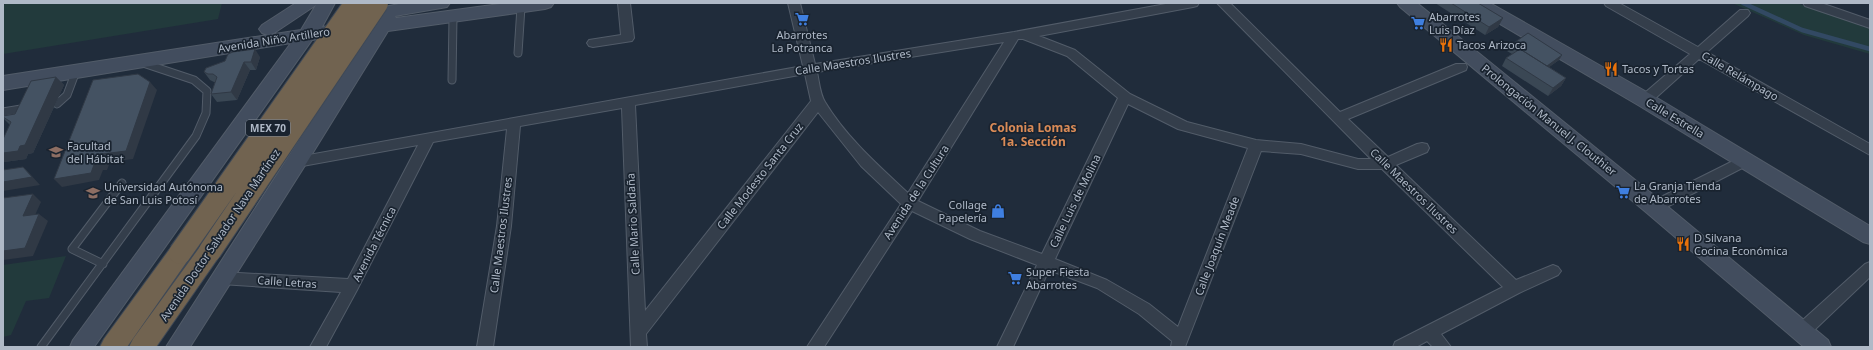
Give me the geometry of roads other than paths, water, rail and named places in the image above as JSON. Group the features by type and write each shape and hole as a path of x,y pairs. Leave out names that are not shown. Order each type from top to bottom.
{"highway":[{"name":"Avenida Doctor Salvador Nava Martínez","path":"113,347 356,3"},
{"name":"Avenida Doctor Salvador Nava Martínez","path":"142,347 210,251 387,10"}],"main road":[{"path":"81,347 286,63 311,19 326,3"},
{"name":"Avenida Niño Artillero","path":"3,83 139,61 266,35 311,19 441,3"},
{"name":"Avenida Niño Artillero","path":"387,10 453,17 545,3"},
{"name":"Prolongación Manuel J. Clouthier","path":"1408,3 1820,347"},
{"name":"Calle Estrella","path":"1477,3 1645,100 1870,236"},
{"name":"Avenida Doctor Salvador Nava Martínez","path":"177,347 354,71 387,10"},
{"path":"286,63 279,49 266,35 311,19"},
{"name":"Avenida Niño Artillero","path":"3,72 266,35"},
{"path":"272,82 297,70 320,64 340,66 354,71"}],"street":[{"path":"593,43 628,38 624,3"},
{"path":"794,3 818,102 841,133 866,162 909,203 976,235 1102,284 1144,309 1180,343"},
{"name":"Calle Maestros Ilustres","path":"297,162 809,69 1019,35 1193,3"},
{"name":"Calle Maestros Ilustres","path":"1224,3 1338,118 1514,288"},
{"name":"Calle Relámpago","path":"1610,3 1870,150"},
{"path":"1809,3 1870,24"},
{"path":"1645,100 1744,13"},
{"path":"1019,35 1071,53 1125,97 1183,126 1256,145 1301,149 1358,164 1386,164 1422,148"},
{"name":"Avenida de la Cultura","path":"815,347 1019,35"},
{"path":"1338,118 1461,67"},
{"name":"Calle Luis de Molina","path":"1005,347 1125,97"},
{"name":"Calle Mario Saldaña","path":"628,102 639,347"},
{"name":"Calle Modesto Santa Cruz","path":"639,331 818,102"},
{"name":"Calle Maestros Ilustres","path":"485,347 504,226 514,123"},
{"name":"Avenida Técnica","path":"318,347 352,286 428,138"},
{"name":"Calle Joaquín Meade","path":"1180,343 1256,145"},
{"path":"1654,207 1745,160"},
{"path":"1801,332 1870,268"},
{"path":"1401,347 1514,288 1553,271"},
{"name":"Calle Letras","path":"221,278 352,286"},
{"path":"1429,332 1443,347"}],"lane":[{"path":"518,53 521,7"},
{"path":"452,80 453,17"},
{"path":"41,347 196,136 206,113 207,91 194,80 139,61"},
{"path":"57,104 72,86 76,71"},
{"path":"3,112 28,108"},
{"path":"103,264 72,249 122,183"}],"waterway":[{"path":"1743,3 1802,30 1870,49"}],"place":[{"name":"Abarrotes La Potranca","path":"802,19"},
{"name":"Abarrotes Luis Díaz","path":"1418,23"},
{"name":"Tacos Arizoca","path":"1446,45"},
{"name":"Tacos y Tortas","path":"1611,69"},
{"name":"Facultad del Hábitat","path":"56,152"},
{"name":"La Granja Tienda de Abarrotes","path":"1623,192"},
{"name":"Universidad Autónoma de San Luis Potosí","path":"93,193"},
{"name":"Collage Papelería","path":"998,211"},
{"name":"D Silvana Cocina Económica","path":"1683,244"},
{"name":"Super Fiesta Abarrotes","path":"1015,278"}],"district":[{"name":"Colonia Lomas 1a. Sección","path":"1033,135"}]}
